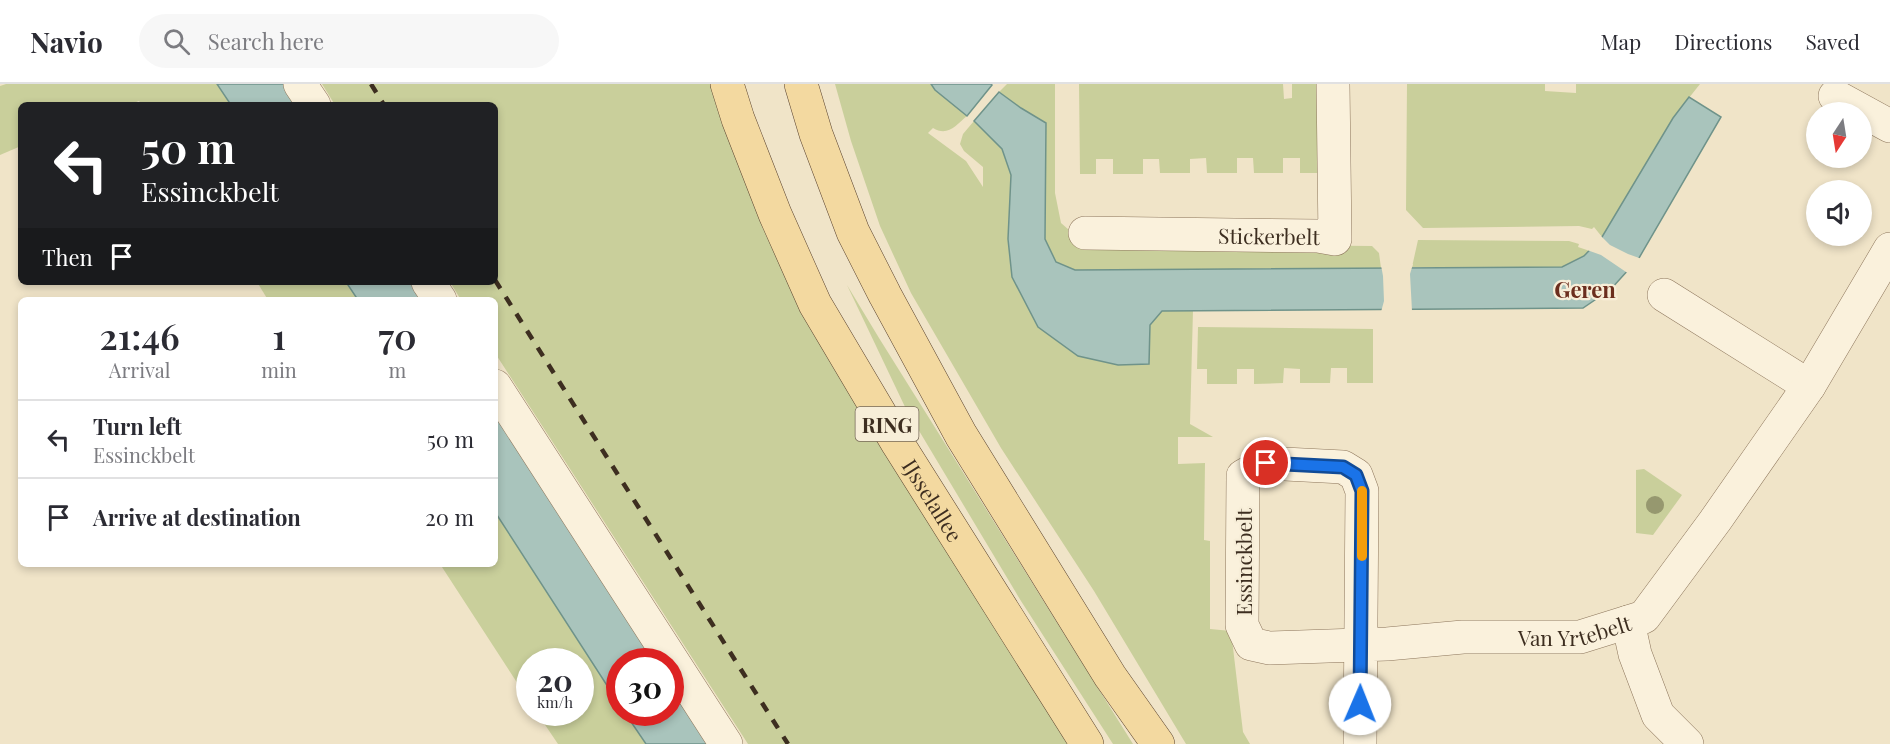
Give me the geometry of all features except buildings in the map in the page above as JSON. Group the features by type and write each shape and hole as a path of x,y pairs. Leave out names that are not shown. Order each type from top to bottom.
{"main road":[{"name":"IJsselallee","path":"727,84 738,119 775,214 815,304 898,444 1087,744"},
{"name":"RING","path":"801,84 816,134 853,232 961,435 1110,676 1158,744"}],"street":[{"path":"300,84 312,102"},
{"name":"Stickerbelt","path":"1085,233 1318,236 1335,239 1333,84"},
{"path":"1835,96 1890,126"},
{"name":"Van Yrtebelt","path":"1361,644 1463,637 1580,637 1644,617 1715,521 1809,386 1890,249"},
{"path":"1664,295 1809,386"},
{"path":"498,391 726,744"},
{"name":"Essinckbelt","path":"1360,744 1361,644 1362,491 1356,475 1343,467 1266,463 1243,476 1242,625 1251,644 1269,648 1361,644"},
{"path":"1628,622 1635,654 1658,715 1687,744"}],"green space":[{"path":"6,84 217,84 229,102 18,102 18,147 0,155 0,86"},
{"path":"322,84 712,84 1070,744 748,744 498,358 498,297 459,297 452,285 498,285 498,102 333,102"},
{"path":"835,84 931,84 935,90 967,116 947,131 933,128 928,133 966,161 983,187 983,167 964,151 960,144 963,134 974,121 1002,149 1011,175 1008,239 1012,277 1148,364 1150,325 1162,311 1193,310 1190,424 1213,437 1178,437 1178,464 1205,463 1204,540 1210,541 1210,629 1231,631 1243,732 1250,744 1186,744 1094,591 1001,448 911,293 880,226 851,141"},
{"path":"1007,84 1055,84 1055,193 1061,223 1084,243 1372,246 1379,253 1381,268 1075,270 1056,262 1045,239 1046,123 999,92"},
{"path":"1079,84 1283,84 1284,99 1292,98 1292,84 1323,84 1322,173 1300,173 1300,158 1283,158 1283,173 1254,173 1253,158 1237,158 1237,173 1207,173 1206,158 1190,159 1190,173 1160,173 1159,159 1143,159 1143,174 1113,174 1113,159 1096,159 1096,174 1080,174"},
{"path":"1407,84 1545,84 1545,91 1576,93 1576,84 1700,84 1673,118 1602,237 1594,227 1592,229 1579,226 1423,228 1406,210"},
{"path":"1418,240 1569,241 1590,251 1562,267 1412,267"},
{"path":"259,285 348,285 356,297 266,297"},
{"path":"847,285 1133,744 1113,744 1021,601 906,409"},
{"path":"1198,327 1373,329 1373,383 1347,383 1347,368 1331,368 1330,383 1300,383 1300,369 1284,368 1283,383 1254,384 1254,369 1237,369 1237,384 1207,384 1207,369 1197,369"},
{"path":"1644,469 1682,495 1653,535 1636,533 1636,470"},
{"path":"498,517 583,648 516,648 516,681 442,567 498,567"},
{"path":"594,665 606,684 606,726 634,726 646,744 558,744 546,726 594,726"}],"water":[{"path":"217,84 284,84 296,102 229,102"},
{"path":"931,84 992,85 967,116 935,90"},
{"path":"999,92 1046,123 1045,239 1056,262 1075,270 1562,267 1584,256 1602,237 1673,118 1689,97 1721,117 1639,258 1611,289 1583,308 1162,311 1150,325 1149,364 1118,365 1078,356 1038,327 1012,277 1008,239 1011,175 1002,149 974,121"},
{"path":"348,285 415,285 422,297 356,297"},
{"path":"498,414 651,648 606,648 606,684 594,665 594,648 583,648 498,517"},
{"path":"684,700 712,744 646,744 634,726 684,726"}],"pier":[{"path":"1600,235 1610,245 1642,259 1629,274 1601,255 1587,250"},
{"path":"1413,264 1410,274 1412,311 1381,312 1384,301 1381,265"}],"railway":[{"path":"371,84 382,102"},
{"path":"498,285 788,744"}],"slow traffic":[{"path":"1362,491 1362,556"}],"district":[{"name":"Geren","path":"1585,289"}],"route":[{"path":"1266,463 1343,467 1356,475 1362,491 1360,704"}]}
